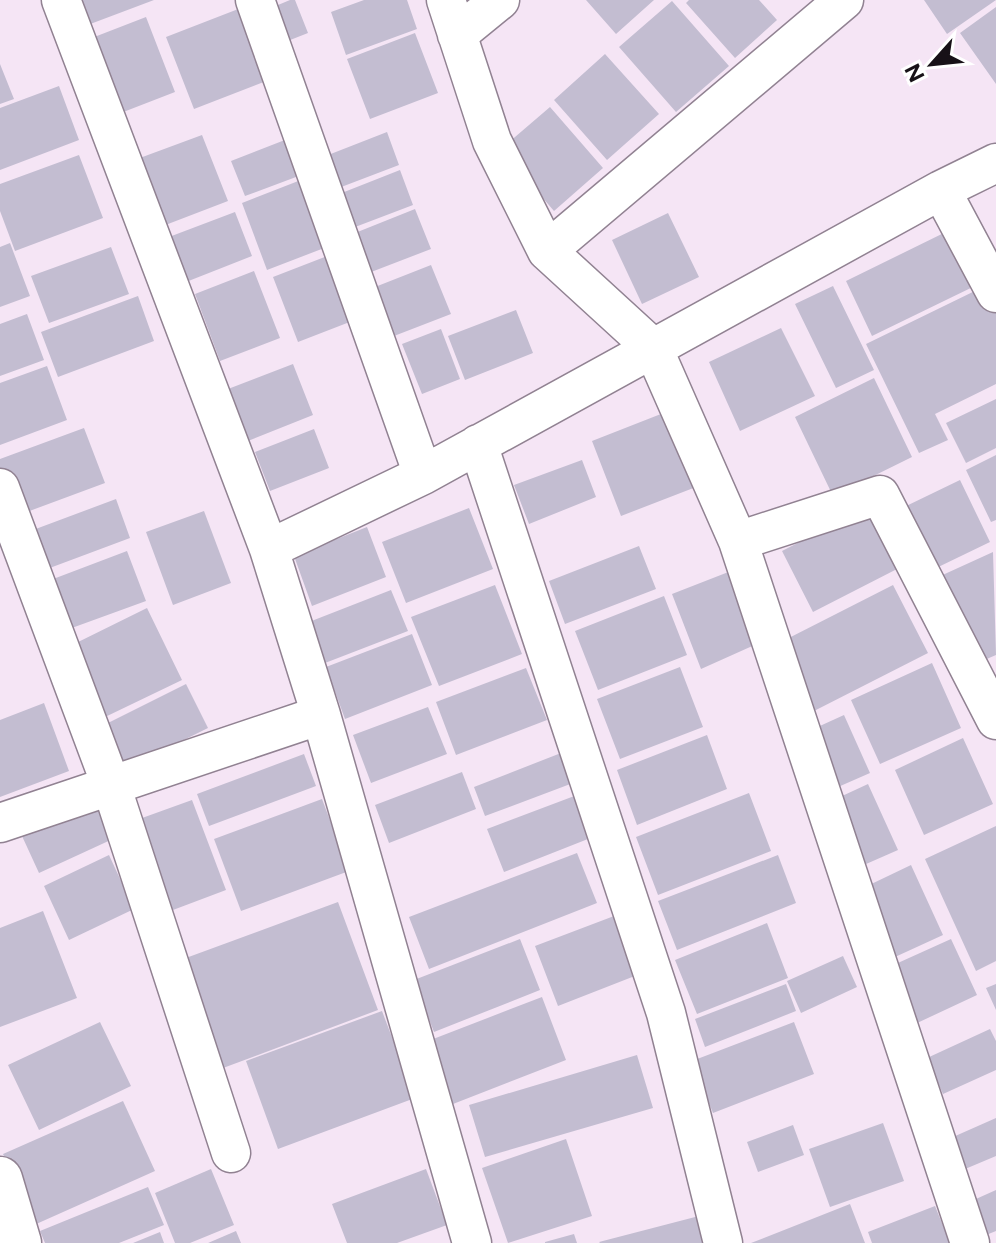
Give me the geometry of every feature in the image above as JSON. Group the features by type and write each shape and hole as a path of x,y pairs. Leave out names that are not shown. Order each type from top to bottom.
{"street":[{"path":"61,0 269,549 321,715 472,1243"},
{"path":"255,0 423,475"},
{"path":"500,0 451,18 492,141 547,251 653,348 738,541 970,1243"},
{"path":"547,251 844,0"},
{"path":"269,549 423,475 941,190 996,163"},
{"path":"941,190 996,293"},
{"path":"478,444 666,1013 723,1243"},
{"path":"0,488 111,785 231,1153"},
{"path":"738,541 880,495 993,706"},
{"path":"0,823 321,715"},
{"path":"0,1179 19,1243"}],"building":[{"path":"74,0 154,0 85,26"},
{"path":"295,0 308,33 280,44 266,10"},
{"path":"364,0 407,0 417,29 346,55 331,12"},
{"path":"586,0 654,0 616,34"},
{"path":"689,0 759,0 777,20 735,58 686,3"},
{"path":"924,0 996,0 947,34"},
{"path":"672,1 729,66 676,112 619,47"},
{"path":"246,6 274,78 194,109 166,37"},
{"path":"996,7 996,84 960,33"},
{"path":"146,17 175,92 113,116 84,41"},
{"path":"415,33 438,93 370,119 347,59"},
{"path":"605,54 659,114 607,160 554,100"},
{"path":"0,64 14,99 0,104"},
{"path":"59,86 79,140 0,170 0,108"},
{"path":"550,107 603,168 554,211 501,149"},
{"path":"387,132 399,165 336,189 323,157"},
{"path":"202,135 228,201 155,229 129,162"},
{"path":"290,138 304,174 245,196 231,161"},
{"path":"79,155 103,218 15,251 0,211 0,184"},
{"path":"400,170 413,205 342,232 329,198"},
{"path":"306,178 332,245 267,270 242,203"},
{"path":"415,209 431,249 366,274 350,235"},
{"path":"235,212 252,256 186,282 169,237"},
{"path":"668,213 699,277 642,304 612,240"},
{"path":"954,228 981,283 872,336 846,281"},
{"path":"10,243 30,296 0,307 0,247"},
{"path":"111,247 129,294 49,323 31,276"},
{"path":"335,253 360,318 298,342 273,277"},
{"path":"431,265 451,314 394,336 375,287"},
{"path":"254,271 280,338 220,361 195,294"},
{"path":"833,286 874,370 836,388 795,304"},
{"path":"983,287 996,313 996,384 935,414 948,440 919,453 866,344"},
{"path":"138,296 154,341 58,377 41,332"},
{"path":"516,310 533,353 465,380 448,336"},
{"path":"27,314 44,360 0,376 0,324"},
{"path":"781,328 815,396 740,431 709,362"},
{"path":"441,329 460,379 422,394 402,344"},
{"path":"293,364 313,415 248,441 228,389"},
{"path":"47,366 67,420 0,445 0,383"},
{"path":"874,378 912,457 833,496 795,417"},
{"path":"996,399 996,448 966,463 946,423"},
{"path":"666,412 696,487 621,516 592,441"},
{"path":"84,428 105,483 16,516 0,474 0,459"},
{"path":"314,429 329,468 270,491 255,452"},
{"path":"996,455 996,520 991,522 966,470"},
{"path":"582,460 596,497 529,524 514,485"},
{"path":"960,480 990,542 930,571 900,509"},
{"path":"116,499 130,538 39,572 25,533"},
{"path":"469,508 493,569 406,603 382,542"},
{"path":"866,508 897,569 813,612 782,551"},
{"path":"204,511 231,583 173,605 146,532"},
{"path":"367,527 386,577 312,606 294,556"},
{"path":"639,546 656,589 565,624 549,581"},
{"path":"127,551 146,601 58,633 40,584"},
{"path":"993,552 996,655 975,664 936,578"},
{"path":"731,571 759,643 701,669 672,594"},
{"path":"495,585 522,654 439,686 411,617"},
{"path":"893,585 928,653 814,711 779,643"},
{"path":"391,590 408,631 325,663 309,622"},
{"path":"664,596 687,655 598,690 575,631"},
{"path":"147,608 182,680 103,718 68,647"},
{"path":"412,634 432,685 345,719 326,667"},
{"path":"932,663 961,728 880,764 851,700"},
{"path":"680,667 703,727 620,759 597,699"},
{"path":"526,668 547,720 456,755 436,702"},
{"path":"186,684 208,728 121,771 100,727"},
{"path":"44,703 69,771 0,797 0,720"},
{"path":"428,707 447,754 371,783 353,735"},
{"path":"844,715 870,773 838,787 811,730"},
{"path":"707,735 727,789 637,825 617,770"},
{"path":"963,738 993,804 924,835 895,770"},
{"path":"561,753 573,783 485,816 474,787"},
{"path":"304,754 316,786 209,826 197,794"},
{"path":"462,772 476,809 389,843 375,805"},
{"path":"868,784 898,850 857,868 827,803"},
{"path":"749,793 771,851 658,895 636,837"},
{"path":"577,795 593,837 504,872 487,829"},
{"path":"322,799 349,871 241,911 214,839"},
{"path":"97,800 115,838 39,873 22,836"},
{"path":"192,800 226,890 165,913 131,822"},
{"path":"996,826 996,961 976,971 925,859"},
{"path":"577,853 597,903 429,969 409,917"},
{"path":"109,855 134,909 69,940 44,886"},
{"path":"778,855 796,903 677,950 658,901"},
{"path":"911,865 943,935 895,957 863,888"},
{"path":"338,902 378,1010 215,1071 175,962"},
{"path":"43,911 77,998 0,1027 0,928"},
{"path":"622,913 645,972 558,1006 535,946"},
{"path":"767,923 788,978 697,1014 675,960"},
{"path":"520,939 540,990 434,1032 414,980"},
{"path":"951,939 977,995 915,1024 889,967"},
{"path":"843,956 857,987 801,1013 787,981"},
{"path":"786,984 796,1011 705,1047 695,1019"},
{"path":"996,984 996,1010 986,988"},
{"path":"542,997 566,1060 453,1104 428,1041"},
{"path":"382,1011 415,1098 278,1149 246,1061"},
{"path":"100,1022 131,1086 39,1130 8,1065"},
{"path":"794,1022 814,1074 713,1113 692,1061"},
{"path":"990,1029 996,1041 996,1070 943,1094 927,1058"},
{"path":"637,1055 653,1108 485,1157 469,1105"},
{"path":"123,1101 155,1171 34,1225 3,1154"},
{"path":"996,1118 996,1156 958,1172 944,1141"},
{"path":"883,1123 904,1181 830,1207 809,1149"},
{"path":"793,1125 804,1155 758,1172 747,1142"},
{"path":"566,1139 592,1216 508,1243 482,1168"},
{"path":"211,1169 234,1225 190,1243 175,1243 155,1193"},
{"path":"426,1169 447,1225 397,1243 347,1243 332,1204"},
{"path":"148,1187 164,1225 119,1243 45,1243 40,1231"},
{"path":"996,1190 996,1231 981,1237 967,1203"},
{"path":"850,1204 865,1243 751,1243"},
{"path":"935,1206 950,1243 872,1243 868,1232"},
{"path":"699,1216 707,1243 599,1242"},
{"path":"236,1231 241,1243 208,1243"},
{"path":"160,1232 164,1243 133,1243"},
{"path":"574,1234 577,1243 545,1243 545,1242"}]}
